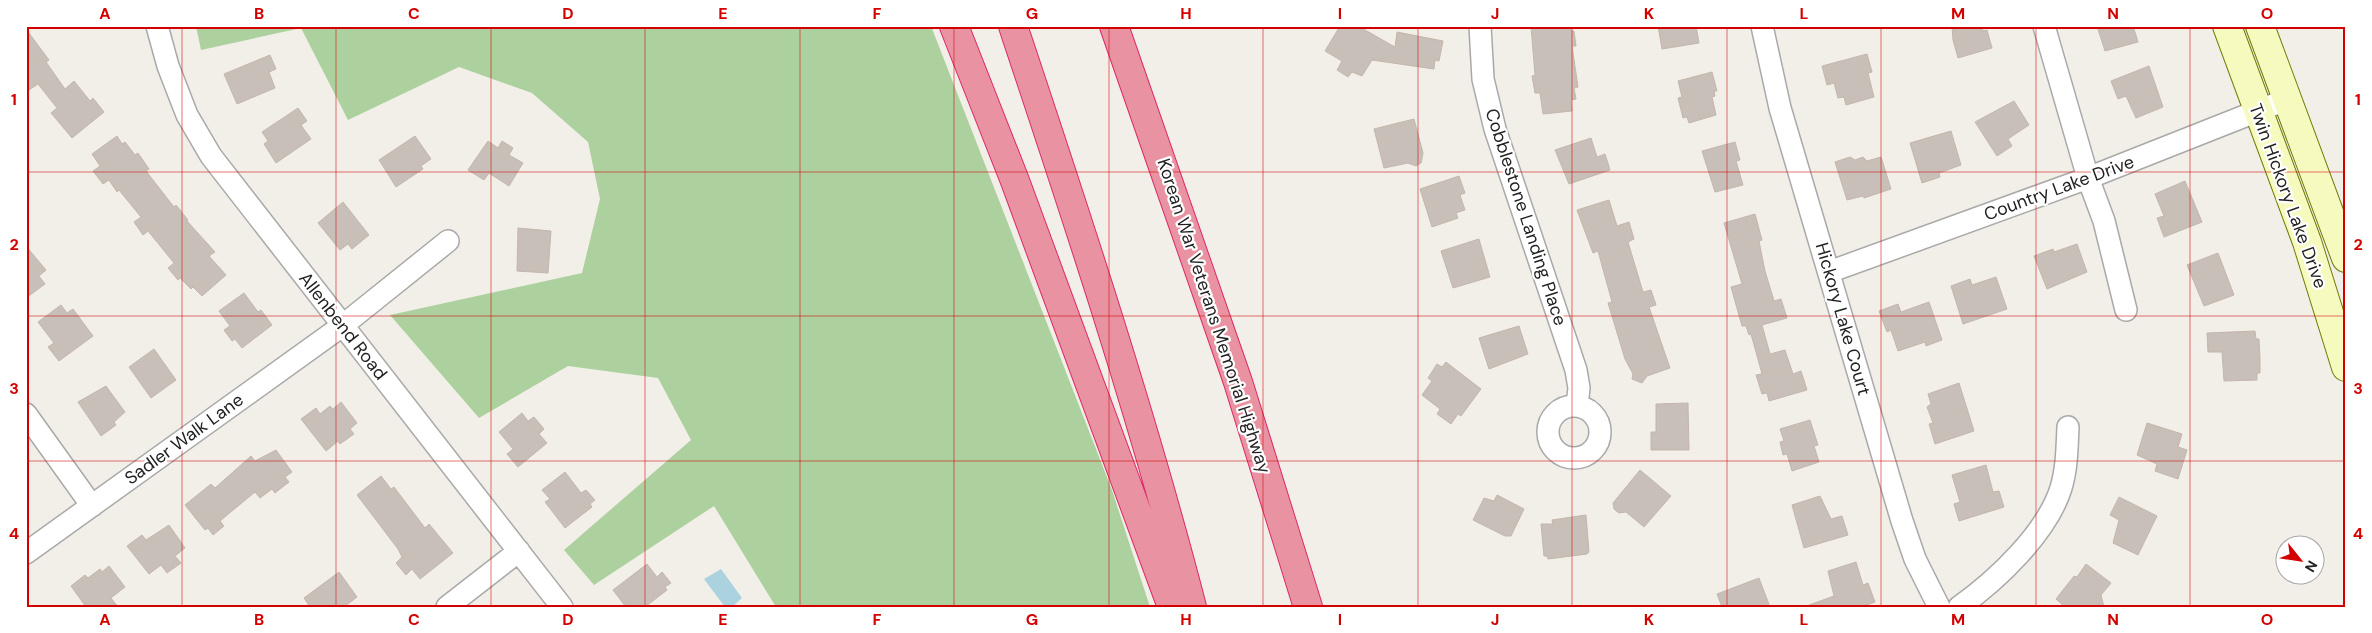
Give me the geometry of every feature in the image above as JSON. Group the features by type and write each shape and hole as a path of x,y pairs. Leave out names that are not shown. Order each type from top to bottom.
{"highway":[{"path":"954,26 1022,200 1172,607"},
{"path":"1013,26 1099,287 1192,607"},
{"name":"Korean War Veterans Memorial Highway","path":"1114,26 1238,382 1308,607"}],"street":[{"name":"Allenbend Road","path":"157,26 168,66 186,115 211,156 562,607"},
{"name":"Cobblestone Landing Place","path":"1480,26 1483,79 1495,129 1576,370 1579,388 1577,406"},
{"name":"Hickory Lake Court","path":"1762,26 1780,108 1902,521 1915,559 1939,607"},
{"path":"2044,26 2088,178 2104,221 2126,310"},
{"name":"Twin Hickory Lake Drive","path":"2226,26 2307,242 2346,367"},
{"name":"Twin Hickory Lake Drive","path":"2260,26 2346,258"},
{"name":"Country Lake Drive","path":"1829,272 2088,178 2288,99"},
{"name":"Sadler Walk Lane","path":"26,552 342,326 448,241"},
{"path":"26,414 92,506"},
{"path":"1959,607 2002,572 2048,515 2060,491 2066,468 2068,428"},
{"path":"447,607 519,551"}],"green space":[{"path":"196,26 931,26 1112,490 1150,607 776,607 714,506 594,585 564,550 691,440 658,378 568,366 479,418 390,315 582,273 600,199 588,142 532,93 459,67 348,120 301,28 201,50"}],"water":[{"path":"721,569 742,598 732,607 725,607 704,579"}],"building":[{"path":"1340,26 1358,26 1395,47 1397,32 1443,41 1439,61 1435,60 1434,69 1372,60 1362,76 1352,72 1348,77 1337,70 1342,61 1325,51"},
{"path":"1531,26 1571,26 1571,31 1574,31 1576,46 1572,46 1578,87 1574,88 1576,99 1571,100 1572,111 1543,114 1540,93 1535,93 1532,76 1535,75"},
{"path":"1658,26 1696,26 1699,43 1662,49"},
{"path":"1952,26 1982,26 1983,31 1987,30 1992,48 1958,58 1953,40"},
{"path":"2097,26 2133,26 2138,42 2105,51"},
{"path":"26,29 49,60 46,62 65,89 74,81 90,101 93,98 104,112 72,138 51,113 57,108 38,84 26,92"},
{"path":"1867,54 1872,72 1868,73 1874,97 1846,105 1844,97 1838,98 1834,83 1827,85 1822,66"},
{"path":"270,55 276,69 269,72 275,88 237,104 224,74"},
{"path":"2149,66 2163,107 2136,118 2126,96 2118,99 2111,81"},
{"path":"1712,72 1717,91 1714,91 1715,96 1712,97 1716,115 1689,123 1687,117 1683,118 1678,98 1682,97 1678,81"},
{"path":"2014,101 2029,125 2008,139 2012,146 1997,156 1975,122"},
{"path":"298,108 307,121 301,125 311,139 276,163 264,144 268,141 262,132"},
{"path":"1414,119 1423,153 1421,163 1416,166 1408,163 1384,168 1374,129"},
{"path":"1951,131 1961,165 1939,173 1940,177 1922,183 1910,143"},
{"path":"117,136 122,144 125,142 135,155 138,153 149,169 146,171 174,207 176,205 187,221 215,252 209,256 226,275 202,296 193,287 191,289 180,278 178,280 168,268 174,263 148,231 143,235 134,222 141,217 119,190 117,192 109,180 103,184 93,171 100,166 92,154"},
{"path":"415,136 431,159 421,166 423,169 396,187 379,160"},
{"path":"1591,138 1597,157 1605,154 1610,170 1569,184 1555,150"},
{"path":"488,141 498,148 502,141 513,148 509,155 523,163 509,186 489,173 484,180 468,170"},
{"path":"1735,142 1740,160 1736,161 1743,185 1715,192 1702,151"},
{"path":"1850,157 1855,160 1863,157 1867,161 1881,157 1891,189 1864,198 1863,196 1847,200 1835,162"},
{"path":"1459,176 1465,193 1460,195 1465,210 1456,213 1458,218 1432,227 1420,189"},
{"path":"2185,181 2202,222 2164,237 2157,218 2164,216 2155,194"},
{"path":"1609,200 1617,226 1629,222 1634,239 1628,242 1643,292 1651,290 1656,305 1649,307 1670,368 1647,376 1642,383 1632,379 1633,374 1625,359 1608,303 1612,302 1598,251 1593,253 1577,210"},
{"path":"343,202 369,235 352,249 348,244 340,250 318,223"},
{"path":"1755,214 1762,240 1759,241 1765,271 1774,301 1781,299 1787,318 1762,325 1770,354 1785,350 1793,374 1801,371 1807,390 1769,401 1767,393 1762,394 1756,375 1762,374 1751,334 1749,335 1746,326 1742,326 1731,287 1742,284 1724,223"},
{"path":"518,228 551,231 548,273 517,271"},
{"path":"1479,239 1490,277 1453,288 1441,251"},
{"path":"2077,244 2087,272 2047,289 2034,256 2053,249 2054,252"},
{"path":"26,246 46,270 39,276 45,284 26,298"},
{"path":"2218,253 2234,295 2204,306 2187,265"},
{"path":"1996,277 2007,309 1963,324 1951,286 1970,279 1972,285"},
{"path":"244,293 258,312 261,310 272,325 242,348 235,339 232,341 224,330 230,326 219,311"},
{"path":"1929,302 1942,340 1926,346 1925,342 1898,351 1891,330 1887,332 1879,311 1898,304 1901,312"},
{"path":"61,305 67,313 73,309 93,336 59,361 48,347 54,343 38,322"},
{"path":"1519,326 1528,354 1489,369 1479,338"},
{"path":"2255,331 2256,339 2259,339 2260,358 2260,373 2257,373 2257,380 2224,381 2222,352 2208,352 2207,333"},
{"path":"154,349 176,380 151,398 129,367"},
{"path":"1446,362 1481,389 1461,416 1458,414 1451,424 1437,414 1440,409 1422,395 1432,381 1428,378 1437,364 1442,367"},
{"path":"1959,383 1974,431 1935,444 1929,424 1933,423 1927,407 1931,404 1928,394"},
{"path":"106,386 125,412 114,422 116,425 101,436 78,402"},
{"path":"341,402 357,423 350,429 354,434 340,444 338,441 326,451 301,419 316,408 320,414 330,406 333,409"},
{"path":"1688,403 1689,450 1651,450 1651,432 1656,432 1656,404"},
{"path":"522,413 528,421 534,417 544,429 539,434 547,443 518,467 507,454 513,449 499,432"},
{"path":"1810,420 1818,445 1814,446 1819,462 1792,471 1787,454 1783,455 1780,442 1784,441 1780,429"},
{"path":"2147,423 2182,434 2178,447 2187,450 2178,479 2155,471 2157,464 2137,455"},
{"path":"276,450 292,472 285,477 289,482 275,493 272,489 260,498 255,492 220,521 224,526 213,535 208,528 205,530 185,505 211,484 215,488 251,456 255,461"},
{"path":"1986,465 1993,492 1999,491 2004,507 1959,521 1954,504 1960,502 1952,475"},
{"path":"1640,470 1671,496 1644,527 1626,512 1619,513 1614,509 1613,503"},
{"path":"565,472 581,493 586,490 595,500 590,504 592,507 565,528 545,502 550,499 542,490"},
{"path":"381,476 391,489 394,487 425,528 429,524 453,553 420,579 412,569 406,575 396,563 402,557 398,549 357,495"},
{"path":"1497,495 1524,509 1511,536 1505,536 1473,520 1484,498 1494,501"},
{"path":"1820,496 1831,519 1842,516 1848,535 1804,548 1792,505"},
{"path":"2119,497 2157,516 2138,555 2113,543 2119,520 2110,515"},
{"path":"1586,515 1589,552 1587,554 1548,559 1547,556 1544,556 1541,524 1553,524 1552,520"},
{"path":"169,525 185,548 175,556 181,563 167,573 161,565 149,574 127,546 142,535 146,540"},
{"path":"1856,562 1863,585 1868,583 1875,602 1861,607 1810,607 1809,605 1834,596 1828,571"},
{"path":"647,564 657,577 662,572 671,583 665,587 667,590 645,607 626,607 613,590"},
{"path":"2086,564 2111,583 2101,595 2104,607 2065,607 2056,599 2074,576 2077,577"},
{"path":"109,566 125,587 111,598 118,607 86,607 71,586 85,575 88,578 100,569 102,572"},
{"path":"339,572 357,597 344,607 310,607 304,598"},
{"path":"1759,578 1770,607 1722,607 1717,594"}]}
